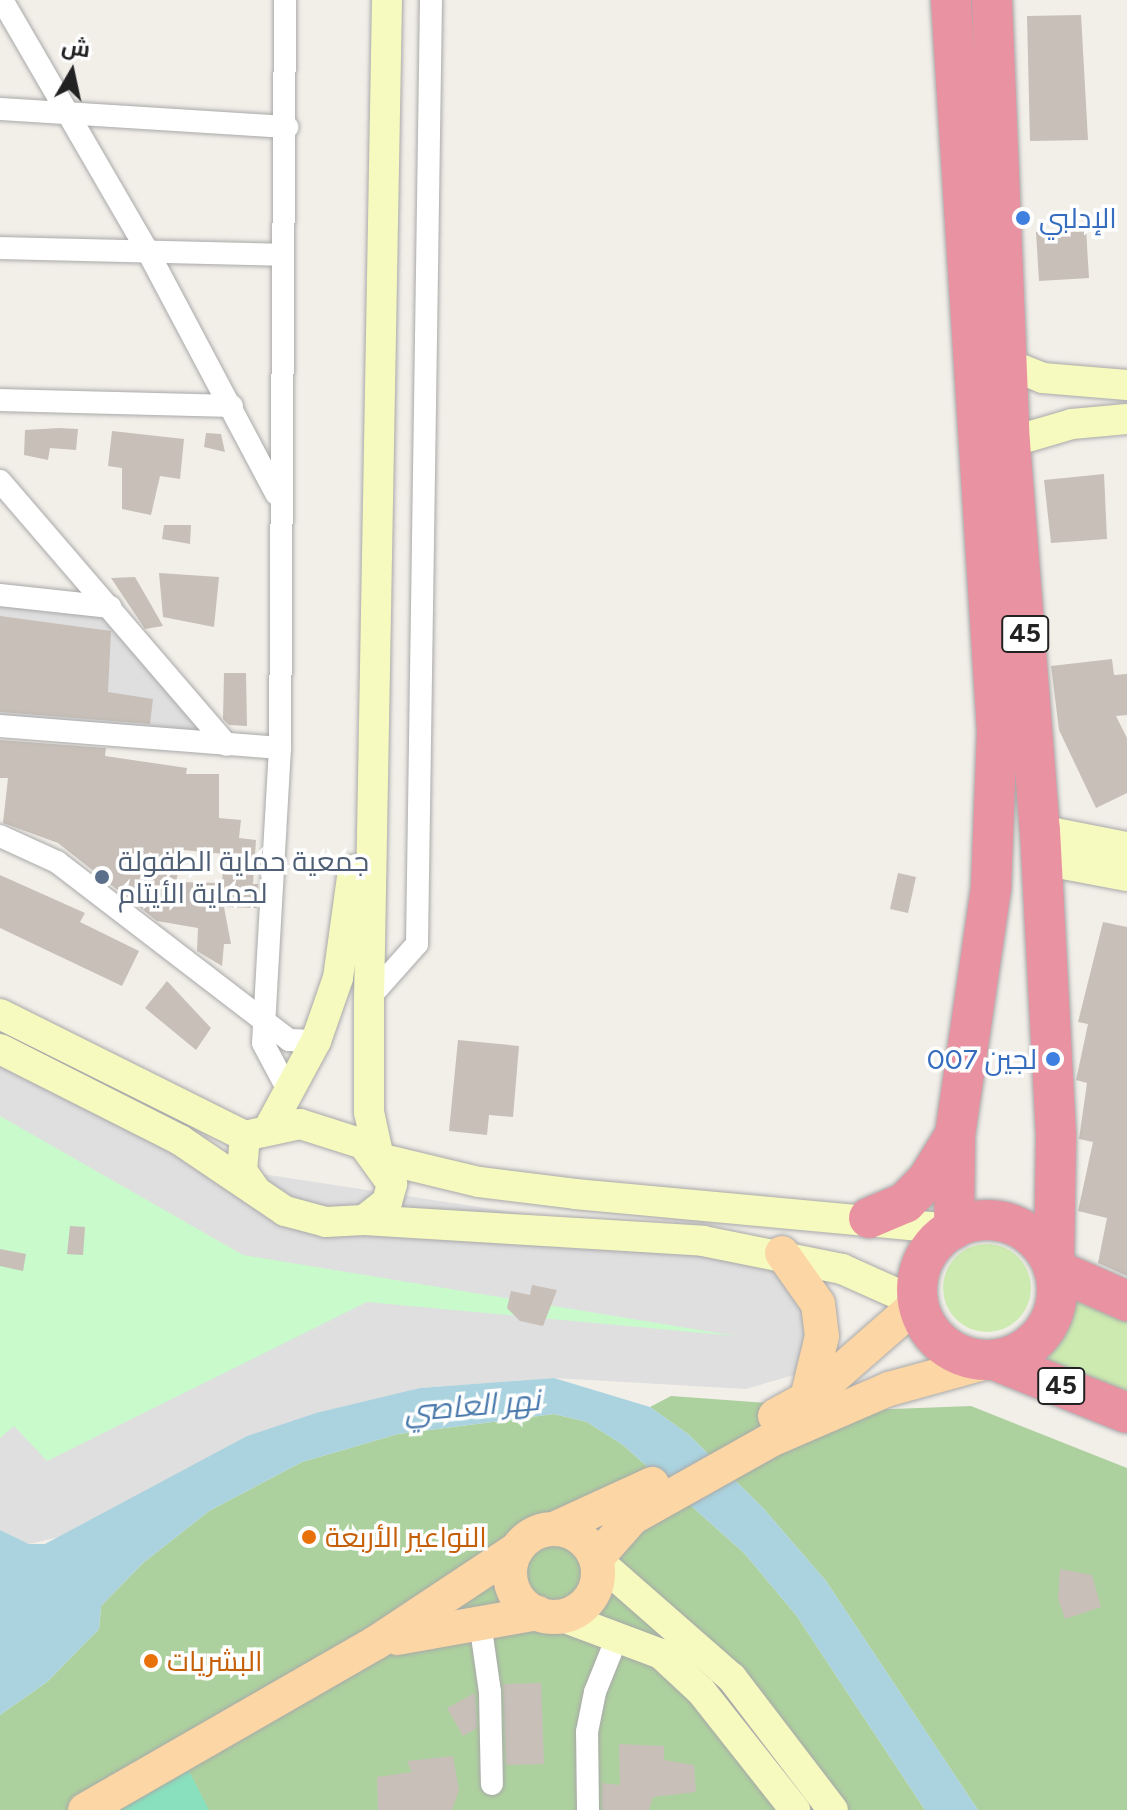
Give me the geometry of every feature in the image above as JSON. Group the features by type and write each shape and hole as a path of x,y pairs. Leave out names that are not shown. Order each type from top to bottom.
{"highway":[{"name":"45","path":"951,0 970,361 993,444 1041,845 1056,1137 1054,1269"},
{"name":"45","path":"954,1229 955,1135 991,888 997,731 993,444 1009,365 992,0"},
{"path":"869,1218 905,1203 928,1179 955,1135"},
{"path":"988,1220 1013,1226 1036,1239 1054,1269 1057,1304 1046,1328 1029,1347 994,1360 946,1347 918,1303 924,1260 954,1229 988,1220"},
{"path":"1054,1269 1127,1301"},
{"name":"45","path":"994,1360 1127,1413"}],"main road":[{"path":"256,1191 242,1171 257,1132 288,1090 316,1041 349,919 356,835 371,0"},
{"path":"364,1220 387,1202 392,1184 379,1158 369,1112 387,0"},
{"path":"970,361 991,357 1043,378 1127,385"},
{"path":"993,444 1072,424 1127,419"},
{"path":"1041,845 1127,847"},
{"path":"1041,845 1127,876"},
{"path":"0,1014 257,1132 300,1124 333,1131 379,1158 479,1182 575,1194 869,1218 954,1229"},
{"path":"0,1049 180,1140 285,1211 326,1222 364,1220 703,1241 782,1253 842,1269 918,1303 807,1398 754,1438 626,1510 533,1534 517,1549 377,1642 85,1810"},
{"path":"782,1253 818,1304 822,1336 807,1398"},
{"path":"754,1438 889,1389 994,1360"},
{"path":"377,1642 480,1622 549,1615 588,1600 597,1581 596,1559 626,1510"},
{"path":"554,1529 584,1541 596,1559 732,1678 833,1810"},
{"path":"517,1549 510,1570 514,1591 549,1615 618,1635 661,1654 701,1691 795,1810"}],"street":[{"path":"2,0 146,248 278,498"},
{"path":"285,0 287,127 280,255 278,498 280,748 268,1026 263,1043 288,1090"},
{"path":"369,998 417,944 431,0"},
{"path":"0,109 287,127"},
{"path":"0,248 146,248 280,255"},
{"path":"0,400 232,406"},
{"path":"4,491 110,607 227,745"},
{"path":"0,595 110,607"},
{"path":"0,726 280,748"},
{"path":"0,836 57,862 289,1040 316,1041"},
{"path":"480,1622 490,1692 492,1784"},
{"path":"588,1810 587,1732 595,1692 618,1635"}],"shaded area":[{"path":"0,598 101,606 227,745 0,726"},
{"path":"0,1050 242,1171 782,1253 818,1304 818,1368 746,1389 554,1378 420,1388 247,1436 72,1534 29,1544 0,1530"}],"green space":[{"path":"0,1116 243,1255 736,1336 367,1302 47,1461 14,1426 0,1438"},
{"path":"987,1244 1012,1251 1024,1263 1031,1288 1024,1313 1012,1325 987,1332 962,1325 950,1313 943,1288 950,1263 962,1251"},
{"path":"1065,1294 1127,1321 1127,1398 1023,1357 1046,1337"},
{"path":"671,1396 866,1410 971,1406 1127,1468 1127,1810 978,1810 826,1581 763,1508 688,1434 650,1407"},
{"path":"554,1414 587,1422 623,1445 744,1553 796,1615 925,1810 0,1810 0,1715 47,1682 99,1629 101,1606 143,1563 209,1511 302,1462 398,1434"},
{"path":"188,1769 209,1810 120,1810"}],"water":[{"name":"نهر العاصي","path":"554,1378 650,1407 688,1434 763,1508 826,1581 978,1810 925,1810 796,1615 744,1553 623,1445 587,1422 554,1414 398,1434 302,1462 209,1511 143,1563 101,1606 99,1629 47,1682 0,1715 0,1530 29,1544 45,1544 247,1436 316,1413 420,1388"}],"building":[{"path":"1081,15 1088,140 1030,141 1027,16"},
{"path":"1086,229 1089,278 1039,281 1036,232"},
{"path":"78,429 76,450 50,448 48,460 24,455 25,430"},
{"path":"112,431 184,439 180,479 160,476 151,515 122,509 122,468 108,466"},
{"path":"206,433 221,434 225,452 204,447"},
{"path":"1104,474 1107,539 1051,543 1044,480"},
{"path":"164,525 191,525 190,544 162,539"},
{"path":"159,573 219,577 214,627 163,617"},
{"path":"135,577 163,626 145,629 111,578"},
{"path":"0,616 111,631 108,692 153,699 150,724 0,712"},
{"path":"1112,659 1114,675 1127,674 1127,715 1116,716 1127,738 1127,793 1096,808 1059,730 1051,666"},
{"path":"224,673 246,673 247,726 229,725 223,719"},
{"path":"0,740 106,748 105,756 187,768 186,774 219,774 219,818 241,820 239,838 256,840 253,884 258,884 257,908 224,907 231,944 224,944 222,966 197,951 198,928 157,921 58,843 3,823 8,778 0,778","holes":["183,850 224,854 222,883 176,882"]},
{"path":"898,873 916,877 908,913 890,909"},
{"path":"0,875 85,913 80,922 139,951 122,986 0,928"},
{"path":"1103,922 1127,927 1127,1276 1098,1263 1107,1218 1078,1211 1093,1142 1079,1139 1087,1083 1076,1080 1088,1024 1078,1022"},
{"path":"167,981 211,1028 196,1050 145,1008"},
{"path":"458,1040 519,1046 513,1117 489,1115 487,1135 449,1131"},
{"path":"70,1226 85,1227 83,1255 67,1254"},
{"path":"0,1249 26,1254 23,1271 0,1266"},
{"path":"532,1285 557,1290 543,1326 520,1321 507,1308 511,1291 530,1295"},
{"path":"1060,1569 1092,1575 1101,1607 1065,1619 1058,1599"},
{"path":"541,1683 544,1764 506,1765 503,1684"},
{"path":"475,1693 477,1728 463,1736 447,1708"},
{"path":"619,1744 664,1746 664,1760 694,1765 696,1792 653,1797 649,1810 602,1810 602,1783 620,1785"},
{"path":"453,1756 459,1790 452,1810 378,1810 377,1777 412,1772 407,1761"}],"place":[{"name":"الإدلبي","path":"1023,218"},
{"name":"جمعية حماية الطفولة لحماية الأيتام","path":"102,877"},
{"name":"لجين 007","path":"1053,1059"},
{"name":"النواعير الأربعة","path":"309,1537"},
{"name":"البشريات","path":"151,1661"}]}
